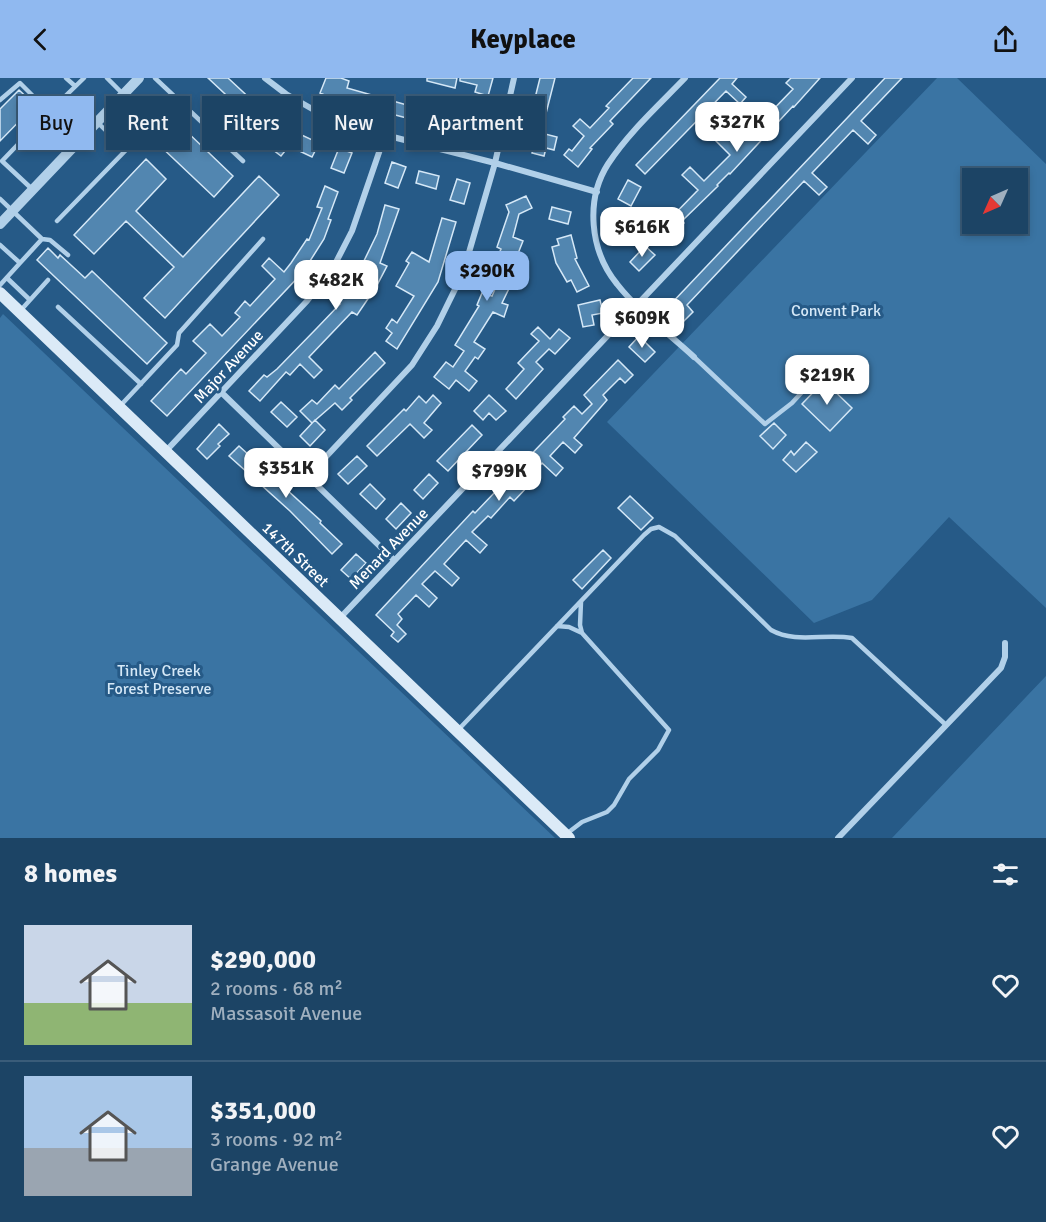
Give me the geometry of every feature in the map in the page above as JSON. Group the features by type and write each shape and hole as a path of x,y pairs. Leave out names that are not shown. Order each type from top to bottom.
{"main road":[{"name":"147th Street","path":"2,298 567,836"}],"street":[{"path":"94,125 139,78"},
{"path":"266,78 286,94 313,109"},
{"path":"307,477 412,365 437,326 463,273 495,163 514,78"},
{"path":"685,78 607,166 597,192 594,229 602,260 616,284 694,357"},
{"name":"Menard Avenue","path":"339,618 852,78"},
{"path":"394,137 597,192"},
{"path":"0,224 70,150"},
{"name":"Major Avenue","path":"165,452 311,297 333,268 352,231 380,150"},
{"path":"222,393 394,560"},
{"path":"838,838 1001,668 1005,657 1005,643"}],"lane":[{"path":"0,100 24,78"},
{"path":"66,78 75,86"},
{"path":"65,96 84,78"},
{"path":"107,78 123,94"},
{"path":"155,78 243,161"},
{"path":"20,83 33,96"},
{"path":"57,221 126,150 97,122"},
{"path":"18,143 1,160 33,189"},
{"path":"0,199 42,239 50,240 68,255"},
{"path":"0,285 42,239"},
{"path":"119,407 177,345 179,333 263,239"},
{"path":"0,245 20,263"},
{"path":"7,278 30,300"},
{"path":"19,312 48,280"},
{"path":"58,307 141,384"},
{"path":"694,357 765,424 782,412 814,379"},
{"path":"458,731 644,535 651,529 659,527 667,530 690,549 748,610 771,630 796,638 839,636 852,638 946,725"},
{"path":"581,602 582,633"},
{"path":"557,626 569,627 582,633 669,730 658,750 629,779 607,812 582,822 567,836"}],"green space":[{"name":"Convent Park","path":"937,78 957,78 1046,164 1046,608 949,517 872,600 814,623 607,422"},
{"name":"Tinley Creek Forest Preserve","path":"3,314 555,838 0,838 0,318"},
{"path":"1046,676 1046,838 892,838"}],"building":[{"path":"208,78 228,78 247,96 227,96"},
{"path":"326,78 341,78 349,81 347,88 375,96 327,96 320,93"},
{"path":"427,78 457,78 455,88 427,81"},
{"path":"460,78 493,78 488,96 475,92 477,85 460,81"},
{"path":"540,78 555,78 545,117 545,96 536,96"},
{"path":"633,78 651,78 610,121 613,124 590,148 592,149 578,167 564,155 569,149 572,151 584,136 573,126 580,119 590,128 609,108 606,106"},
{"path":"720,78 737,78 732,84 746,97 740,104 726,91 645,174 636,165"},
{"path":"791,78 820,78 730,174 682,221 684,223 669,238 660,229 698,190 682,175 690,167 704,181 730,155 715,140 723,132 738,146 793,89 786,83"},
{"path":"885,78 902,78 861,121 876,135 868,144 853,130 812,173 827,187 819,195 804,181 687,305 693,312 683,322 668,307"},
{"path":"19,90 25,96 18,96 18,122 0,141 0,109"},
{"path":"394,101 406,105 406,118 394,115"},
{"path":"545,134 557,137 554,150 546,148 544,156 532,153 533,150 545,150"},
{"path":"190,135 202,146 202,150 206,150 233,176 214,197 164,150 190,150"},
{"path":"301,135 313,140 313,150 316,150 312,157 297,150 301,150"},
{"path":"273,150 286,150 281,156"},
{"path":"338,150 352,153 344,173 331,168"},
{"path":"146,159 166,179 136,211 183,257 259,176 279,195 165,318 144,298 174,267 126,221 94,254 74,235"},
{"path":"392,162 406,167 398,188 385,183"},
{"path":"419,171 439,176 436,189 416,183"},
{"path":"457,179 470,183 464,204 450,200"},
{"path":"628,180 641,187 631,206 618,199"},
{"path":"325,186 338,192 328,219 331,220 324,239 303,272 167,416 151,401 181,369 186,374 206,353 193,341 210,324 222,336 240,317 235,313 245,301 250,306 275,279 262,266 269,258 284,272 307,239 309,240 322,208 317,207"},
{"path":"526,196 532,208 519,214 513,237 523,241 517,256 514,254 507,269 516,274 502,303 508,305 504,317 493,312 474,342 485,349 478,359 475,357 465,371 477,381 469,391 456,380 449,389 434,377 446,362 453,367 464,351 455,345 479,306 477,305 482,293 492,296 498,282 488,278 501,249 497,247 509,212 506,205"},
{"path":"385,205 399,209 380,263 387,266 376,287 357,315 352,312 309,357 322,370 314,378 300,364 290,375 286,372 260,401 249,391 264,375 267,377 277,369 316,329 340,304 338,303 345,292 354,297 363,284 369,272 361,267 377,234"},
{"path":"552,207 571,212 568,224 549,219"},
{"path":"631,211 634,241 621,242 618,212"},
{"path":"442,218 456,222 438,282 397,349 386,341 392,333 386,328 392,319 397,323 414,296 396,286 409,263 406,261 412,252 429,262"},
{"path":"571,235 577,258 575,259 589,286 577,292 571,280 567,282 556,263 552,247 559,245 557,239"},
{"path":"645,246 655,255 639,271 630,262"},
{"path":"48,248 58,258 60,255 85,278 92,271 167,343 147,364 37,260"},
{"path":"600,300 603,313 592,315 594,325 583,327 578,305"},
{"path":"538,327 550,339 559,329 570,338 555,354 549,349 536,362 543,369 516,399 506,389 524,369 518,363 539,341 531,334"},
{"path":"639,336 655,352 645,362 629,347"},
{"path":"375,352 385,363 350,398 352,400 342,410 335,403 312,423 300,411 312,400 317,404 335,385 339,389"},
{"path":"618,360 633,375 625,383 620,378 603,395 607,400 574,438 582,445 575,453 563,442 550,456 563,468 556,476 542,463 525,482 529,485 514,501 510,497 491,518 488,516 472,532 487,545 480,553 466,540 444,564 459,578 452,586 435,571 422,584 437,598 429,607 416,595 398,614 402,619 397,625 406,634 398,642 391,636 394,632 376,615 473,511 475,513 495,492 499,496 525,469 521,465 565,419 563,417 574,406 582,414 592,404 584,395"},
{"path":"824,381 852,408 830,431 802,404"},
{"path":"433,395 441,403 424,423 432,430 424,438 410,424 377,456 367,446 404,409 406,411 419,396 426,403"},
{"path":"489,395 506,411 496,420 489,413 483,420 474,411"},
{"path":"281,402 297,417 287,427 271,412"},
{"path":"315,420 325,430 310,446 300,436"},
{"path":"774,423 786,435 773,449 760,436"},
{"path":"219,424 229,434 207,459 197,449"},
{"path":"472,425 482,435 448,471 437,461"},
{"path":"806,442 817,452 796,472 783,460 791,451 794,455"},
{"path":"239,446 321,521 320,523 342,544 332,554 290,511 229,456"},
{"path":"357,456 367,466 348,484 338,474"},
{"path":"429,474 438,483 423,499 414,490"},
{"path":"370,484 385,499 376,509 360,494"},
{"path":"630,496 653,518 641,530 618,508"},
{"path":"401,503 411,513 396,529 386,519"},
{"path":"603,550 611,558 582,589 573,580"},
{"path":"356,554 366,563 351,579 341,570"}]}
